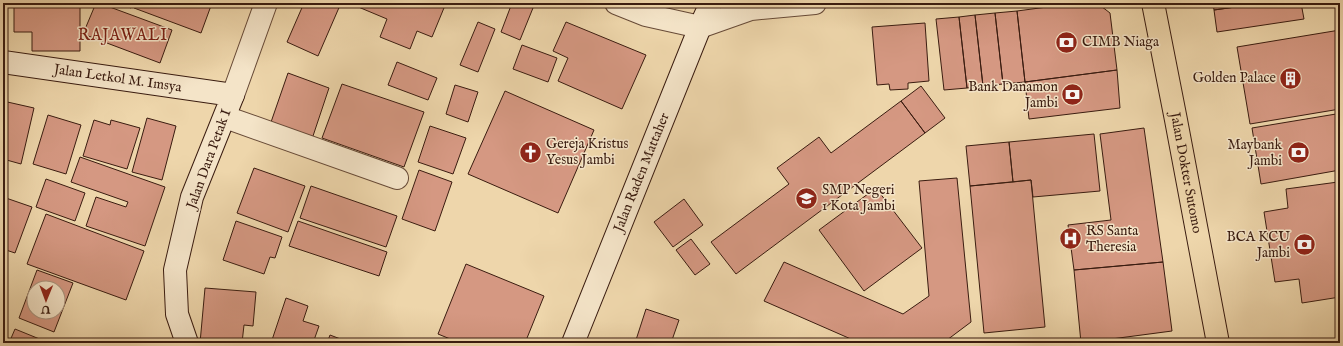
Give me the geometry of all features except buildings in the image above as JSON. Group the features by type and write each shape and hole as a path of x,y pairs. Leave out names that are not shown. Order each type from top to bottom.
{"main road":[{"name":"Jalan Dokter Sutomo","path":"1153,3 1218,343"}],"street":[{"name":"Jalan Dara Petak I","path":"187,343 177,314 175,270 192,197 225,117 266,3"},
{"path":"616,3 646,15 700,27 751,9 815,3"},
{"name":"Jalan Raden Mattaher","path":"573,343 711,3"},
{"name":"Jalan Letkol M. Imsya","path":"3,62 233,95"},
{"path":"225,117 397,178"}],"place":[{"name":"CIMB Niaga","path":"1067,42"},
{"name":"Golden Palace","path":"1291,78"},
{"name":"Bank Danamon Jambi","path":"1073,95"},
{"name":"Gereja Kristus Yesus Jambi","path":"531,152"},
{"name":"Maybank Jambi","path":"1298,153"},
{"name":"SMP Negeri 1 Kota Jambi","path":"807,198"},
{"name":"RS Santa Theresia","path":"1070,239"},
{"name":"BCA KCU Jambi","path":"1305,245"}],"district":[{"name":"RAJAWALI","path":"123,36"}]}
